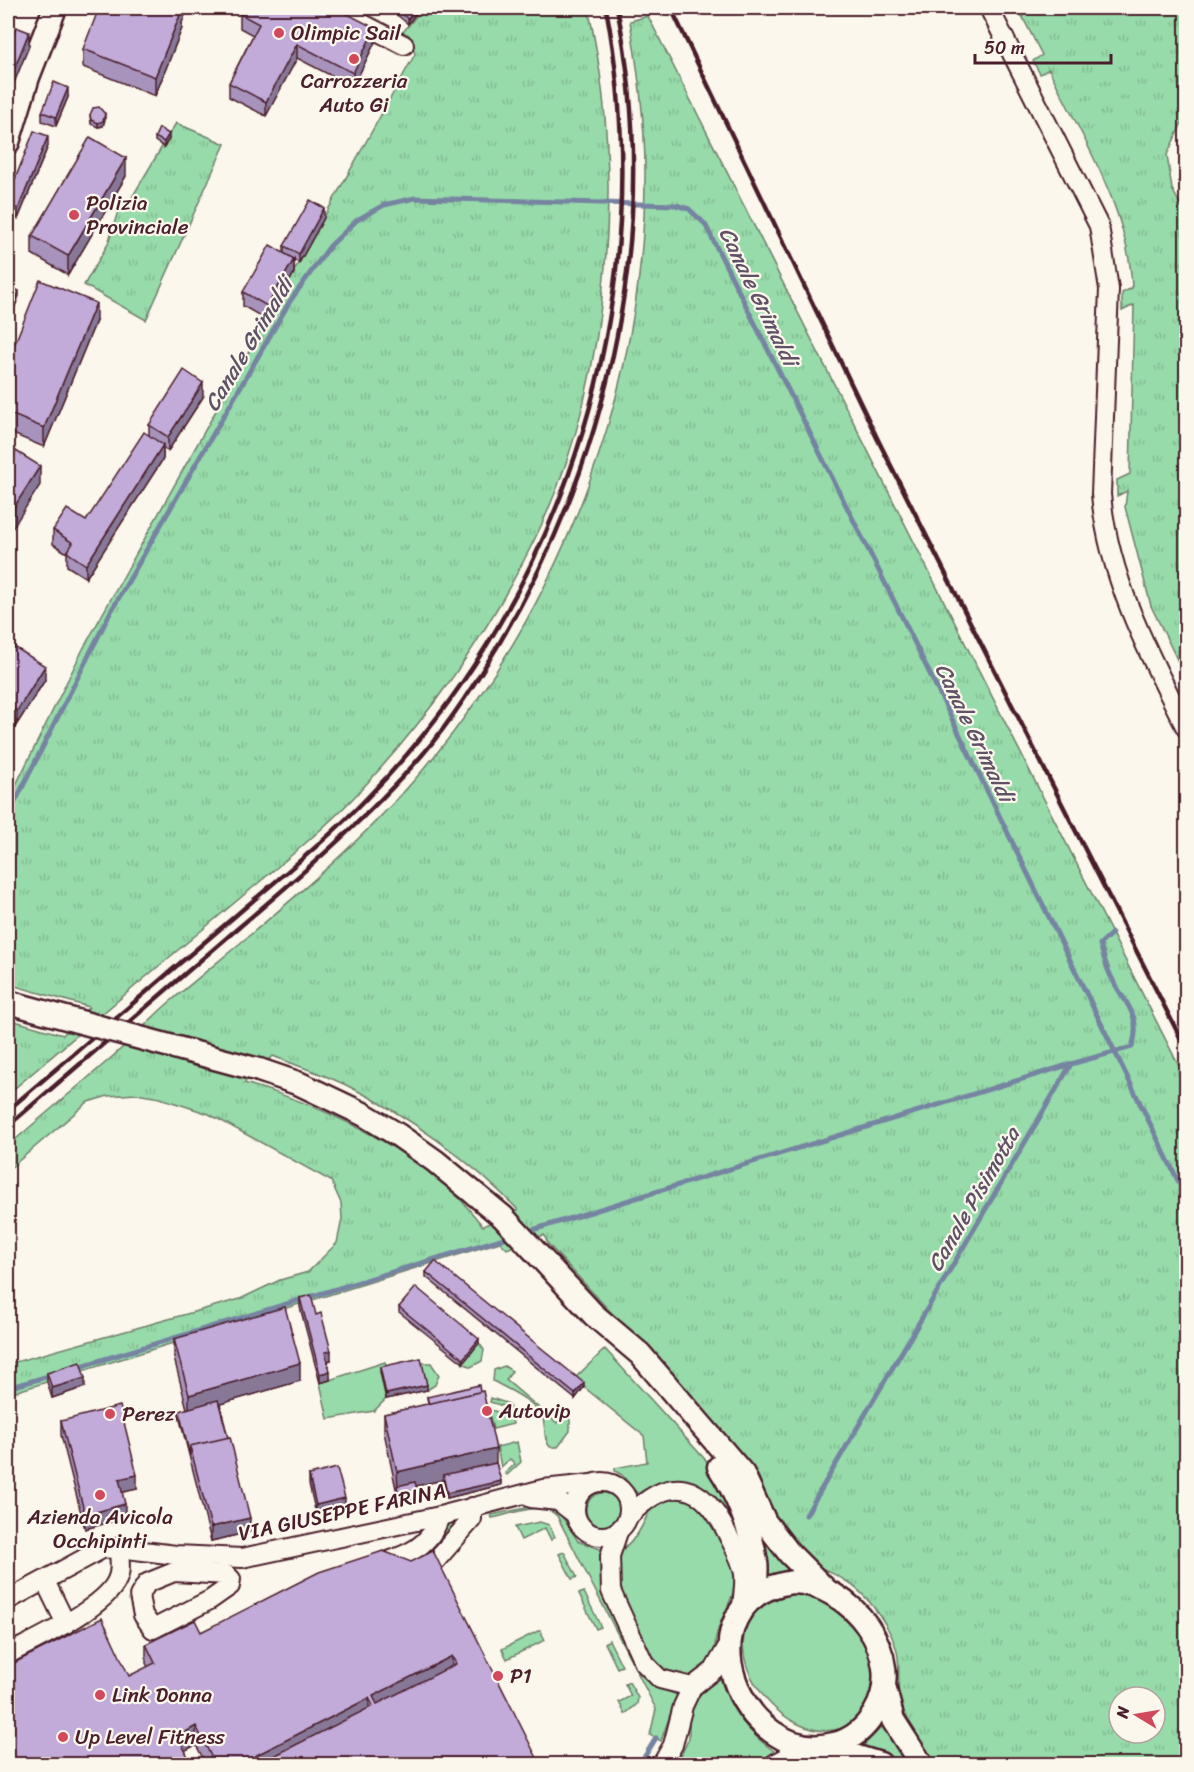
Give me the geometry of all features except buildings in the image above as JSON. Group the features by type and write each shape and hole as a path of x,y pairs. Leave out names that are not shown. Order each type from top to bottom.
{"main road":[{"path":"11,133 28,77 55,8"},
{"path":"11,133 46,67 70,8"},
{"path":"8,1002 258,1070 300,1084 363,1114 435,1161 503,1217 594,1315 640,1354 743,1474 765,1522 790,1554 825,1589"},
{"path":"594,1315 629,1364 712,1456 731,1484 757,1564 748,1601"},
{"path":"880,1764 779,1737 765,1727 751,1711 739,1692 732,1672 729,1644 735,1617 748,1601 772,1586 792,1582 815,1584 849,1605 868,1627 882,1654 884,1686 893,1720 921,1764"},
{"path":"816,1747 839,1743 863,1728 879,1705 884,1686"}],"street":[{"path":"332,8 404,45"},
{"path":"989,8 1099,226 1109,289 1101,494 1104,518 1137,626 1186,728"},
{"path":"517,1498 543,1489 608,1483 623,1491 629,1508 629,1516"},
{"path":"575,1514 578,1496 591,1484"},
{"path":"692,1687 660,1678 644,1663 611,1591 610,1556 618,1532 629,1516 647,1499 669,1489 682,1489 699,1494 711,1503 741,1562 748,1601"},
{"path":"517,1498 558,1501 575,1514 584,1530 592,1535 601,1537 618,1532"},
{"name":"VIA GIUSEPPE FARINA","path":"8,1600 102,1550 119,1548 175,1564 242,1558 517,1498"},
{"path":"418,1584 472,1520 472,1507"},
{"path":"363,1569 416,1551 429,1539 440,1516"},
{"path":"8,1654 66,1624 108,1593 117,1580 120,1569 119,1548"},
{"path":"175,1564 227,1575 231,1579 230,1586 210,1600 153,1629 143,1615 139,1596 147,1583 175,1564"},
{"path":"45,1581 66,1624"},
{"path":"662,1764 673,1745 682,1706 692,1687 714,1670 729,1644"},
{"path":"774,1764 816,1747"}],"green space":[{"path":"423,8 588,8 599,70 606,136 608,203 605,271 596,338 583,404 565,467 523,563 482,633 437,699 386,762 343,809 309,840 8,1094 8,1019 63,1035 89,1007 8,984 8,801 83,649 415,54 409,35 403,32"},
{"path":"1018,8 1186,8 1186,114 1167,155 1172,189 1186,215 1186,678 1151,606 1125,507 1127,491 1117,496 1117,480 1130,474 1134,305 1122,311 1122,293 1132,288 1129,259 1122,230 1102,175 1049,69 1040,74 1033,61 1042,55"},
{"path":"648,16 1186,1080 1186,1764 931,1764 912,1736 901,1712 896,1650 888,1629 875,1609 852,1585 803,1555 785,1532 744,1457 548,1244 544,1235 507,1249 500,1242 8,1394 8,1364 240,1299 280,1280 308,1272 337,1243 342,1219 341,1203 331,1181 209,1114 160,1098 136,1094 108,1096 88,1102 8,1170 8,1146 112,1057 164,1007 305,888 369,828 428,764 476,700 519,632 557,561 588,486 613,409 631,330 642,251 645,171 644,133 630,21","holes":["273,1056 337,1081 392,1110 438,1140 481,1174 518,1210 483,1226 457,1196 431,1174 382,1141 299,1101 244,1083"]},
{"path":"176,123 225,144 146,320 84,285 108,244 118,211 124,211"},
{"path":"479,1343 484,1350 482,1361 471,1367 463,1363"},
{"path":"605,1349 712,1467 720,1479 747,1555 719,1503 707,1491 694,1483 678,1480 660,1483 638,1494 622,1475 615,1471 615,1468 647,1462 644,1436 574,1379"},
{"path":"385,1362 387,1370 380,1372 386,1399 374,1411 328,1419 320,1383"},
{"path":"421,1363 431,1363 439,1375 435,1385 427,1390"},
{"path":"504,1366 512,1371 506,1380 557,1423 565,1413 570,1420 570,1431 558,1447 550,1447 548,1444 543,1419 534,1407 493,1381 494,1370"},
{"path":"491,1398 509,1404 513,1424 493,1429 488,1409 501,1413 503,1406 490,1402"},
{"path":"517,1442 521,1462 507,1475 505,1473 515,1464 510,1459 501,1467 497,1447"},
{"path":"603,1493 615,1498 620,1510 615,1522 603,1527 591,1522 586,1510 591,1498"},
{"path":"678,1497 690,1499 702,1508 726,1545 735,1573 734,1589 718,1629 711,1660 704,1669 682,1677 670,1673 658,1663 647,1648 628,1611 618,1575 617,1562 620,1553 638,1533 651,1508 660,1502"},
{"path":"535,1506 559,1512 578,1541 603,1550 600,1573 605,1597 644,1675 658,1687 677,1695 661,1741 650,1735 656,1709 557,1516 544,1509 492,1518 491,1515"},
{"path":"753,1508 793,1569 766,1576"},
{"path":"461,1521 438,1548 433,1547 431,1544 445,1524"},
{"path":"540,1522 549,1525 555,1537 551,1540 545,1528 521,1540 515,1527"},
{"path":"564,1552 577,1577 572,1579 559,1554"},
{"path":"584,1592 601,1627 596,1629 579,1594"},
{"path":"795,1594 816,1598 835,1608 851,1623 864,1641 872,1661 874,1682 870,1702 857,1720 829,1730 801,1725 775,1709 756,1684 744,1657 745,1630 761,1608"},
{"path":"540,1630 545,1640 507,1659 502,1649"},
{"path":"609,1640 622,1666 617,1668 605,1643"},
{"path":"720,1677 741,1719 774,1751 761,1764 677,1764 689,1738 689,1714 694,1700"},
{"path":"629,1682 638,1698 637,1704 625,1714 619,1702 631,1696 625,1684"},
{"path":"886,1723 912,1764 893,1760 862,1747"}],"waterway":[{"name":"Canale Grimaldi","path":"8,816 110,613 290,301 330,246 357,220 384,205 415,198 676,205 689,209 705,224 903,619 1186,1197"},
{"name":"Canale Pisimotta","path":"806,1515 1071,1064 1132,1047 1135,1035 1133,1015 1109,972 1100,944 1112,933"},
{"path":"526,1232 1071,1064"},
{"path":"75,1368 511,1236"},
{"path":"8,1388 52,1375"},
{"path":"640,1764 656,1738"}],"railway":[{"path":"8,1110 351,815 438,716 498,627 546,532 583,432 608,328 620,222 620,115 606,8"},
{"path":"8,1126 305,870 378,803 444,728 500,642 539,569 572,494 598,416 617,336 629,254 633,172 629,90 617,8"},
{"path":"671,8 879,442 1186,1049"}],"place":[{"name":"Olimpic Sail","path":"279,33"},
{"name":"Carrozzeria Auto Gi","path":"354,59"},
{"name":"Polizia Provinciale","path":"74,215"},
{"name":"Autovip","path":"487,1411"},
{"name":"Perez","path":"110,1414"},
{"name":"Azienda Avicola Occhipinti","path":"100,1495"},
{"name":"P1","path":"498,1676"},
{"name":"Link Donna","path":"100,1695"},
{"name":"Up Level Fitness","path":"63,1737"}]}
